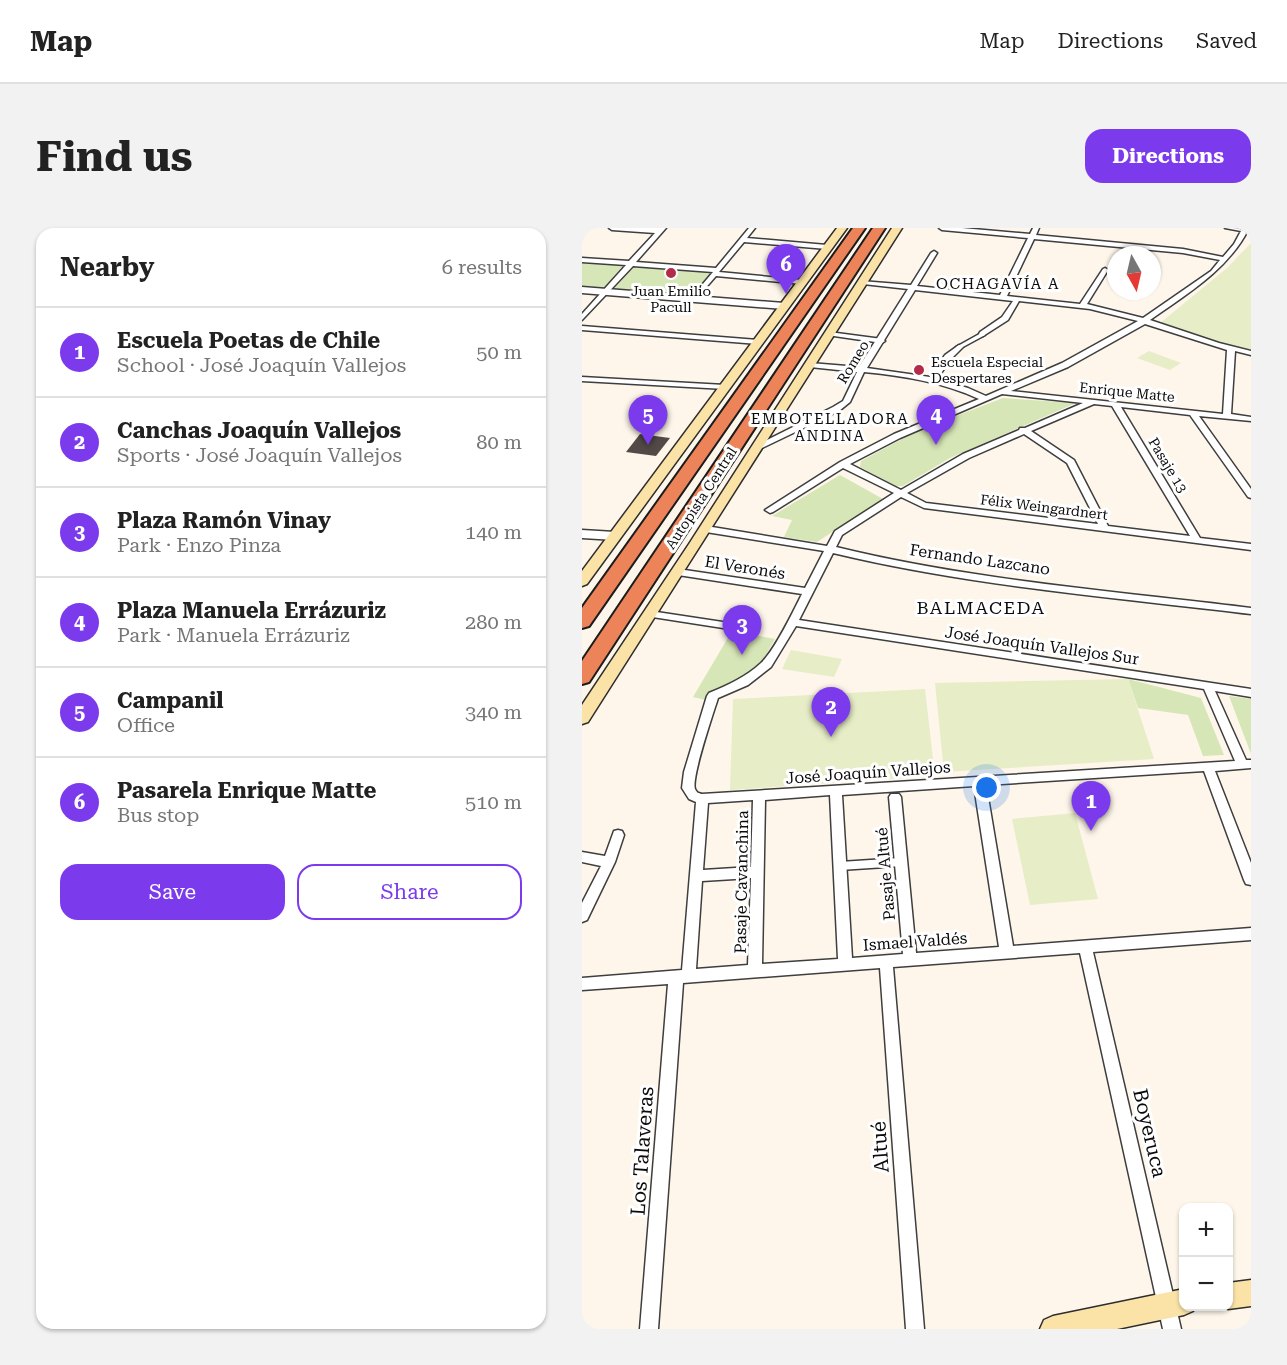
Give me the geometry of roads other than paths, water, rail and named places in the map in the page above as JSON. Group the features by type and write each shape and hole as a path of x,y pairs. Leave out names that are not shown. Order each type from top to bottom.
{"highway":[{"name":"Autopista Central","path":"582,622 859,228"},
{"name":"Autopista Central","path":"582,677 879,228"}],"main road":[{"path":"582,581 842,228"},
{"path":"582,718 706,530 897,228"},
{"path":"1233,1295 1251,1293"},
{"path":"1053,1329 1174,1312"}],"street":[{"path":"612,228 661,230"},
{"path":"695,298 752,228"},
{"path":"942,228 1183,251 1225,259"},
{"path":"1002,297 1035,228"},
{"path":"1228,228 1246,229"},
{"path":"770,510 843,464 913,428 1065,365 1144,321 1206,277 1225,259 1246,229"},
{"path":"582,318 661,230"},
{"path":"742,240 827,248"},
{"name":"Romeo","path":"759,446 843,405 861,371 882,341 934,253"},
{"path":"582,260 802,282"},
{"path":"1082,306 1105,270"},
{"path":"863,282 1082,306 1144,321 1231,349 1251,353"},
{"path":"582,290 784,306"},
{"path":"932,380 948,357 959,347 1005,318 1018,298"},
{"path":"582,328 758,342"},
{"path":"830,334 882,341"},
{"path":"1227,417 1231,349"},
{"path":"810,365 932,380 958,386 984,398"},
{"path":"582,379 725,387"},
{"name":"Enrique Matte","path":"999,392 1251,419"},
{"name":"Los Talaveras","path":"649,1329 683,976 696,876 698,797 688,788 690,772 713,696 759,673 767,664 793,622 838,533 899,494 966,456 1093,402"},
{"name":"Pasaje 13","path":"1116,404 1197,540"},
{"path":"1193,413 1251,495"},
{"path":"1023,430 1071,462 1104,528"},
{"name":"Félix Weingardnert","path":"843,464 924,505 1251,547"},
{"name":"Fernando Lazcano","path":"706,530 830,549 888,563 986,578 1251,611"},
{"path":"582,534 615,536"},
{"name":"El Veronés","path":"678,572 807,592"},
{"path":"650,614 736,627"},
{"name":"José Joaquín Vallejos Sur","path":"793,622 1251,693"},
{"path":"1208,687 1247,764"},
{"name":"José Joaquín Vallejos","path":"698,797 836,790 894,792 979,781 1247,764"},
{"path":"1208,766 1251,880"},
{"path":"979,781 1007,952"},
{"path":"836,790 845,964"},
{"name":"Pasaje Altué","path":"894,792 910,959"},
{"name":"Pasaje Cavanchina","path":"755,970 759,795"},
{"path":"582,916 609,862 618,835"},
{"path":"582,857 609,862"},
{"path":"840,866 901,862"},
{"path":"696,876 758,872"},
{"name":"Ismael Valdés","path":"582,984 1251,934"},
{"name":"Boyeruca","path":"1085,946 1174,1312"},
{"name":"Altué","path":"886,961 915,1329"}],"place":[{"name":"Juan Emilio Pacull","path":"671,273"},
{"name":"Pasarela Enrique Matte","path":"786,294"},
{"name":"Escuela Especial Despertares","path":"919,370"},
{"name":"Campanil","path":"648,445"},
{"name":"Plaza Manuela Errázuriz","path":"936,445"},
{"name":"Plaza Ramón Vinay","path":"742,655"},
{"name":"Canchas Joaquín Vallejos","path":"831,737"},
{"name":"Escuela Poetas de Chile","path":"1091,831"}],"district":[{"name":"OCHAGAVÍA A","path":"998,284"},
{"name":"EMBOTELLADORA ANDINA","path":"830,428"},
{"name":"BALMACEDA","path":"981,608"}]}
